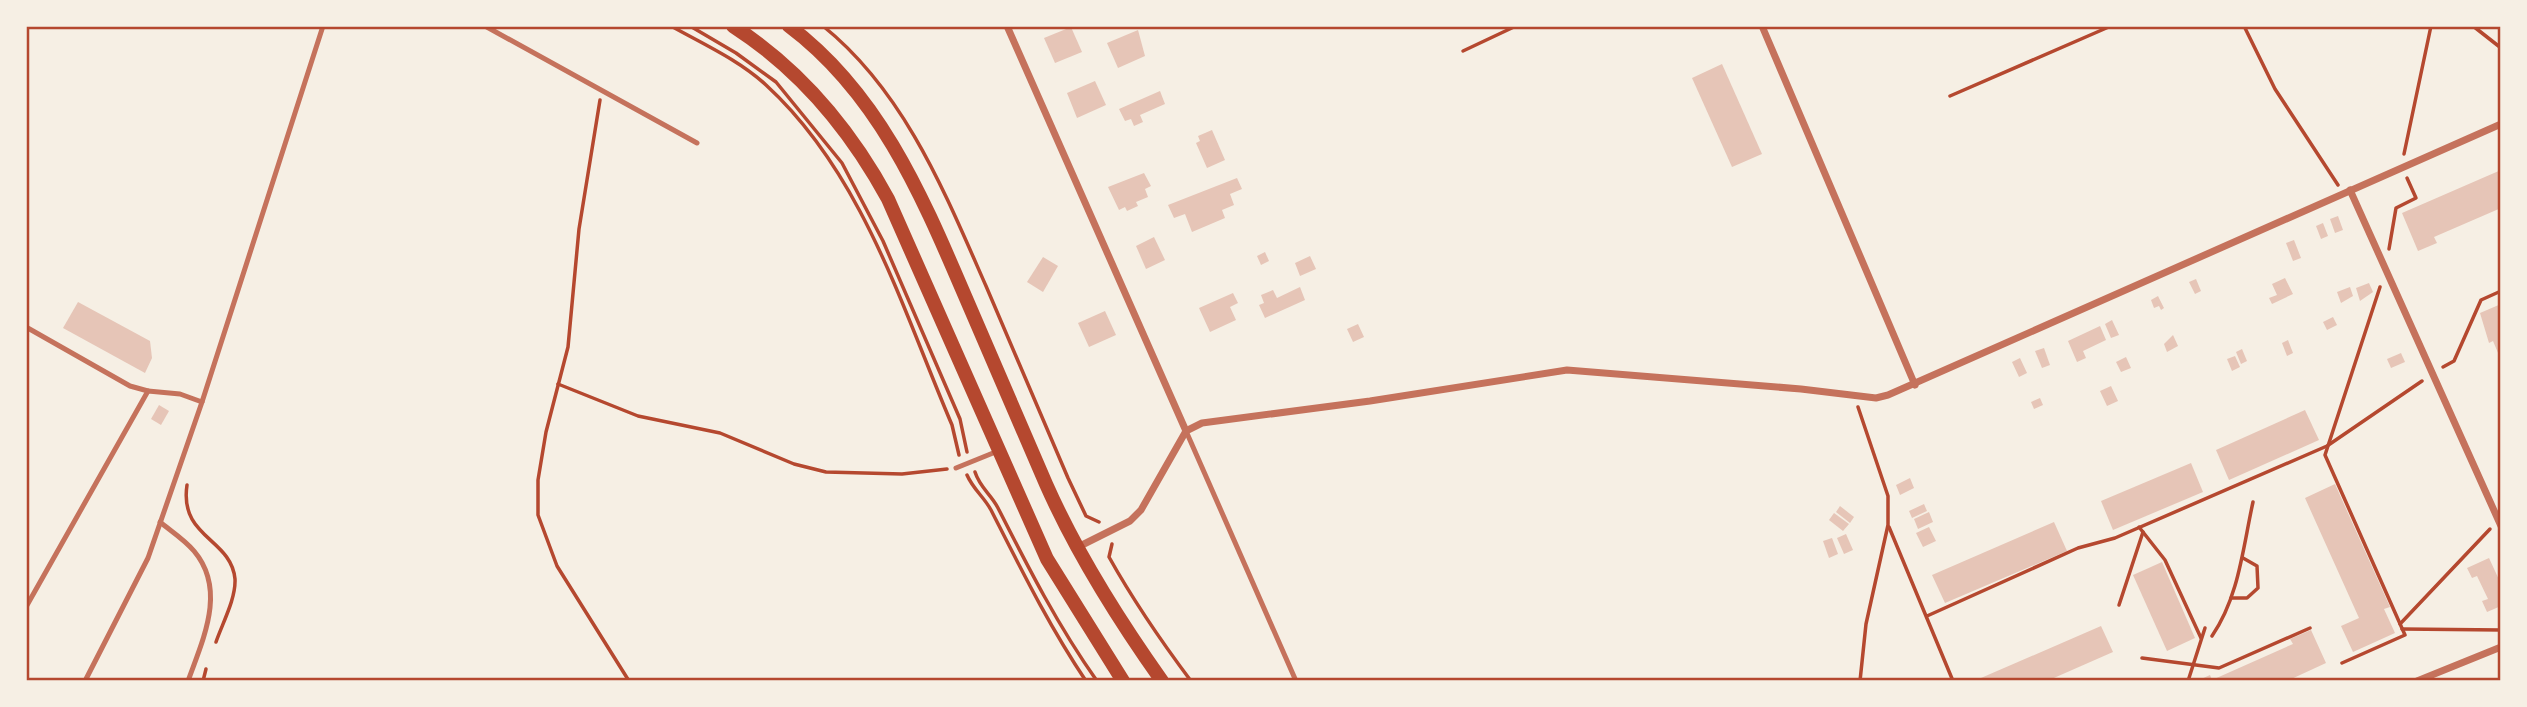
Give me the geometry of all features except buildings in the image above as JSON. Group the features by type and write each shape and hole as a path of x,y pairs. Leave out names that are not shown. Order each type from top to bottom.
{"main road":[{"path":"733,26 774,55 819,98 848,132 872,170 888,200 1047,559 1123,681"},
{"path":"789,26 813,46 860,97 901,156 935,225 1048,487 1112,606 1163,681"}],"street":[{"path":"1007,26 1186,431"},
{"path":"1762,26 1915,385"},
{"path":"1078,547 1107,534 1141,510 1186,431 1202,423 1370,401 1567,370 1876,398 1915,385 2501,124"},
{"path":"2346,191 2386,271 2500,524"},
{"path":"2417,681 2501,647"}],"lane":[{"path":"85,681 148,558 202,402 323,26"},
{"path":"485,26 697,143"},
{"path":"26,327 130,386 180,394 202,402"},
{"path":"26,607 148,391"},
{"path":"1186,431 1296,681"},
{"path":"956,468 998,451"},
{"path":"160,522 193,549 206,571 212,591 206,628 188,681"}],"path":[{"path":"671,26 734,61 766,85 836,168 880,256 952,425 955,447 973,490 990,510 1040,608 1086,681"},
{"path":"690,26 736,53 776,82 849,175 883,241 960,419 962,442 972,462 979,486 995,501 1044,597 1097,681"},
{"path":"823,26 871,76 917,138 953,211 1086,516 1102,523 1112,545 1109,557 1137,605 1191,681"},
{"path":"1464,51 1516,26"},
{"path":"1951,96 2111,26"},
{"path":"2244,26 2275,89 2346,191"},
{"path":"2342,663 2405,635 2325,455 2386,271 2396,208 2416,198 2401,167 2431,26"},
{"path":"2473,26 2501,48"},
{"path":"602,91 579,229 568,347 538,480 538,515 556,566 629,681"},
{"path":"1927,616 2078,548 2139,527 2327,446 2454,361 2481,300 2501,291"},
{"path":"558,384 638,416 720,433 794,464 826,472 902,474 956,468"},
{"path":"1854,395 1888,496 1888,525 1866,624 1860,681"},
{"path":"2212,636 2224,619 2242,558 2253,502"},
{"path":"2401,626 2500,524"},
{"path":"1888,525 1953,681"},
{"path":"2139,527 2165,561 2200,638"},
{"path":"2119,605 2143,532"},
{"path":"2230,597 2247,598 2258,587 2257,566 2242,558"},
{"path":"2401,626 2501,630"},
{"path":"2188,681 2205,628"},
{"path":"2142,658 2219,668 2310,628"}]}
